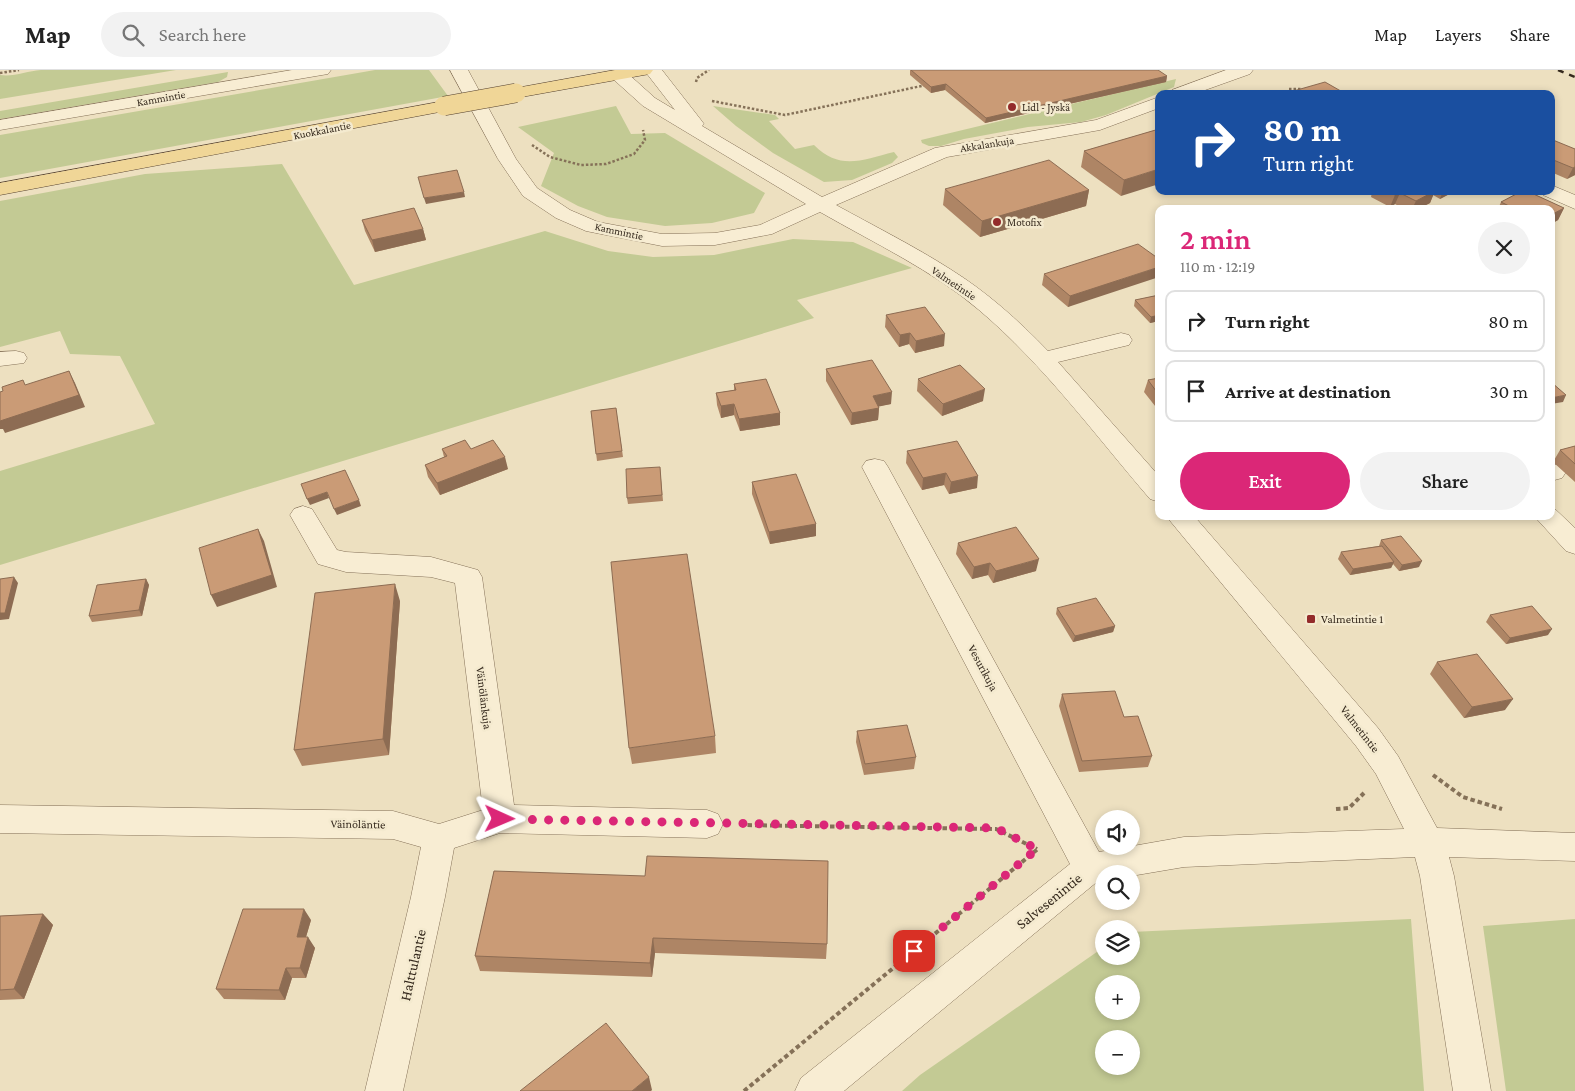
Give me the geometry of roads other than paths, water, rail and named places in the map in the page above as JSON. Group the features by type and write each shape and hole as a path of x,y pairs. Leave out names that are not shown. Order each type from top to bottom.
{"main road":[{"name":"Kuokkalantie","path":"0,189 644,70"}],"street":[{"name":"Kammintie","path":"0,125 322,70"},
{"name":"Kammintie","path":"459,70 508,159 530,192 563,214 593,227 662,240 715,238 765,230 821,204"},
{"name":"Valmetintie","path":"653,70 680,103 701,134"},
{"path":"1182,90 1192,80 1244,70"},
{"name":"Valmetintie","path":"619,75 649,102 943,274 985,304 1014,329 1043,359 1155,487"},
{"name":"Akkalankuja","path":"821,204 942,152 1100,125 1155,104"},
{"path":"1555,193 1575,203"},
{"path":"1043,359 1121,340"},
{"name":"Vesurikuja","path":"875,467 1090,868"},
{"name":"Väinölänkuja","path":"303,515 328,557 346,562 431,567 468,577 500,819"},
{"name":"Valmetintie","path":"1182,520 1367,737 1400,787 1428,842 1437,876 1472,1091"},
{"path":"1551,520 1575,544"},
{"name":"Väinöläntie","path":"0,819 392,825 439,838"},
{"path":"439,838 500,819 706,824"},
{"name":"Halttulantie","path":"384,1091 428,897 439,838"},
{"path":"1428,842 1575,847"},
{"name":"Salvesenintie","path":"814,1091 1090,868 1184,852 1428,842"}],"railway":[{"path":"1558,70 1575,77"}],"place":[{"name":"Lidl - Jyskä","path":"1012,107"},
{"name":"Motofix","path":"997,222"},
{"name":"Valmetintie 1","path":"1311,619"}]}
